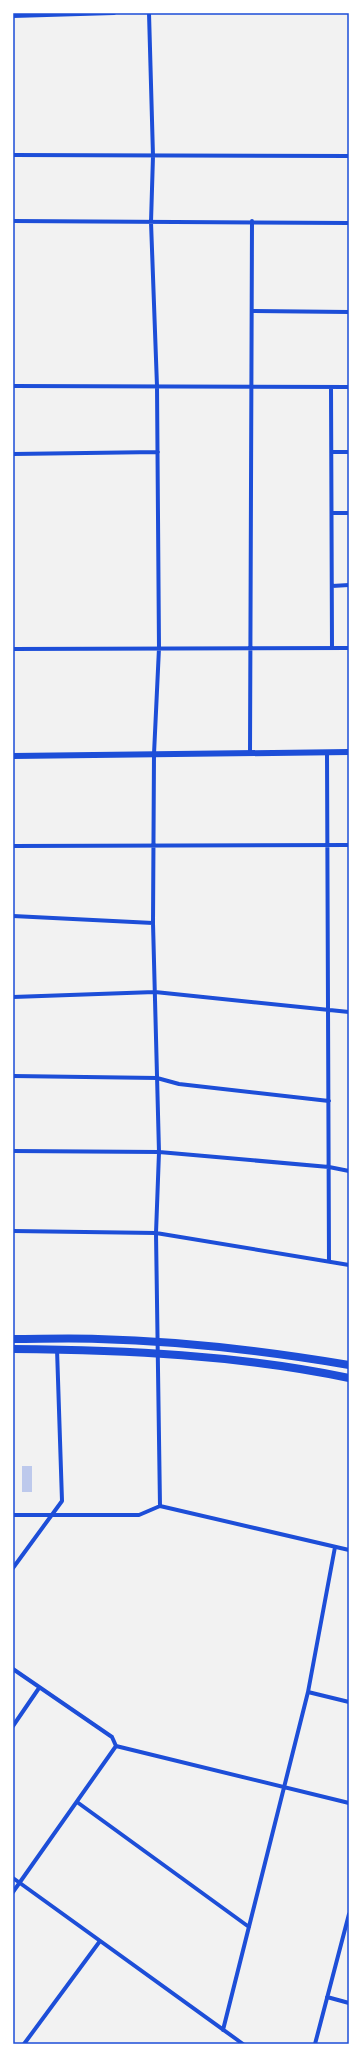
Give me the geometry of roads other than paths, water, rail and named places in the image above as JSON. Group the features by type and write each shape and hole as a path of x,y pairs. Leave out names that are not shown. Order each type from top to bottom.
{"main road":[{"path":"13,1339 98,1339 158,1343 271,1352 349,1365"},
{"path":"32,1339 32,1349"},
{"path":"13,1349 156,1353 269,1364 349,1378"}],"street":[{"path":"13,16 114,13"},
{"path":"149,13 153,156 151,222 158,452 159,648 154,754 153,923 159,1152 156,1233 158,1343 156,1353 160,1506"},
{"path":"13,155 349,156"},
{"path":"13,221 252,221 349,223"},
{"path":"250,753 252,221"},
{"path":"252,311 349,312"},
{"path":"13,386 349,387"},
{"path":"331,387 332,648"},
{"path":"13,454 158,452"},
{"path":"332,452 349,452"},
{"path":"332,513 349,512"},
{"path":"332,586 349,585"},
{"path":"13,649 349,648"},
{"path":"13,756 349,752"},
{"path":"327,753 329,1261"},
{"path":"13,846 349,846"},
{"path":"13,916 153,923"},
{"path":"13,997 155,992 349,1012"},
{"path":"13,1076 157,1078 180,1084 328,1101"},
{"path":"13,1151 159,1152 329,1167 349,1171"},
{"path":"13,1231 156,1233 349,1265"},
{"path":"13,1568 50,1515 62,1501 57,1350"},
{"path":"13,1515 139,1515 160,1506 349,1550"},
{"path":"223,2030 308,1692 335,1547"},
{"path":"13,1669 112,1737 116,1746"},
{"path":"13,1726 39,1688"},
{"path":"308,1692 349,1702"},
{"path":"116,1746 349,1803"},
{"path":"13,1892 116,1746"},
{"path":"77,1802 249,1927"},
{"path":"13,1878 243,2044"},
{"path":"315,2044 349,1914"},
{"path":"24,2044 100,1941"},
{"path":"327,1997 349,2003"}]}
